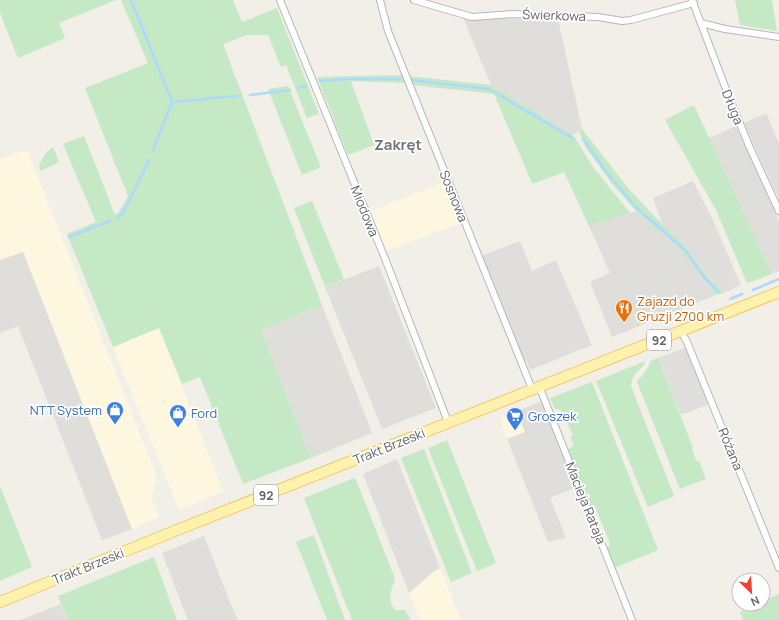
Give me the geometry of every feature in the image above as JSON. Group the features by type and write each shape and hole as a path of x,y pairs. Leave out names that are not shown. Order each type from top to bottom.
{"main road":[{"name":"Trakt Brzeski","path":"0,602 448,422 779,292"}],"street":[{"name":"Miodowa","path":"280,0 386,261 448,422"},
{"name":"Sosnowa","path":"380,0 388,31 536,388"},
{"name":"Świerkowa","path":"414,0 472,17 512,14 598,17 622,21 631,20 693,2"},
{"name":"Długa","path":"693,2 732,105 779,211"},
{"path":"701,23 725,29 779,37"},
{"name":"Różana","path":"681,331 687,342 779,568"},
{"name":"Macieja Rataja","path":"536,388 632,620"}],"shaded area":[{"path":"463,18 558,19 582,129 573,135 491,85"},
{"path":"766,113 779,143 779,200 744,123"},
{"path":"736,126 779,221 779,271 772,274 709,138"},
{"name":"NTT System","path":"27,150 157,477 151,498 159,517 132,529 23,253 0,260 0,159"},
{"path":"693,181 712,218 741,285 724,293 708,278 678,238 662,224 653,198"},
{"path":"445,182 448,195 461,223 386,251 371,211"},
{"path":"636,211 675,244 716,295 612,337 590,282 610,273 589,226"},
{"path":"520,241 532,271 556,260 592,345 530,370 527,361 522,359 481,256"},
{"path":"23,252 132,529 102,540 18,326 0,333 0,260"},
{"path":"379,266 436,408 382,429 325,287"},
{"path":"322,305 372,433 311,458 261,330"},
{"path":"159,328 223,491 179,510 113,347"},
{"path":"687,347 710,404 681,415 658,358"},
{"path":"542,401 544,410 547,417 550,419 577,487 550,498 566,538 548,542 507,439 525,432 517,411"},
{"path":"517,411 525,432 507,439 500,419"},
{"path":"397,459 440,568 433,572 409,593 363,474"},
{"path":"204,536 238,620 188,620 162,553"},
{"path":"440,568 461,620 420,620 409,593 433,572"},
{"path":"61,604 68,620 20,620"}],"green space":[{"path":"0,0 116,0 59,23 65,38 18,58 0,13"},
{"path":"121,0 233,0 242,22 277,8 319,114 307,118 286,65 281,67 268,35 247,35 223,44 322,305 261,330 311,458 243,484 200,377 182,384 159,328 113,347 67,234 96,222 63,144 84,136 115,215 119,212 128,196 85,88 148,63"},
{"path":"735,0 772,0 777,31 740,25"},
{"path":"402,75 405,83 351,81 374,145 348,155 317,77"},
{"path":"409,76 491,85 573,135 593,167 630,213 589,226 564,172 532,183 494,94 413,85"},
{"path":"288,86 321,167 302,175 268,89"},
{"path":"694,105 772,274 747,283 716,210 665,120"},
{"path":"582,129 628,188 662,224 678,238 708,278 724,293 716,295 675,244 636,211 613,185 586,148 579,131"},
{"path":"53,147 59,162 41,171 39,166 42,160 46,153"},
{"path":"312,201 344,279 325,287 294,208"},
{"path":"658,358 693,448 696,461 699,461 706,479 680,489 637,382 648,368 650,361"},
{"path":"645,361 644,365 634,376 631,386 674,496 648,507 596,381"},
{"path":"592,382 658,550 614,568 607,550 610,544 595,506 589,504 568,450 574,444 570,438 573,435 561,410 555,409 550,398"},
{"path":"447,440 496,563 477,571 428,448"},
{"path":"424,449 472,573 451,582 401,458"},
{"path":"354,478 357,482 395,579 390,595 391,602 395,610 405,610 411,620 352,620 304,498"},
{"path":"0,486 32,567 0,581"},
{"path":"314,535 345,620 327,620 296,542"},
{"path":"154,557 177,620 68,620 58,596"},
{"path":"779,594 779,620 743,620 740,612 771,612 771,598"}],"waterway":[{"path":"131,0 172,102 237,96"},
{"path":"320,81 347,79 400,79"},
{"path":"411,80 489,89 574,139"},
{"path":"298,88 306,86"},
{"path":"250,95 290,90"},
{"path":"153,150 172,102"},
{"path":"583,139 608,174 629,199 640,211 686,251 704,277 719,292"},
{"path":"117,218 123,213 149,160"},
{"path":"69,237 110,221"},
{"path":"753,290 779,279"},
{"path":"730,299 742,294"}],"place":[{"name":"Zajazd do Gruzji 2700 km","path":"624,323"},
{"name":"NTT System","path":"115,425"},
{"name":"Ford","path":"178,428"},
{"name":"Groszek","path":"515,431"}],"district":[{"name":"Zakręt","path":"398,144"}]}
